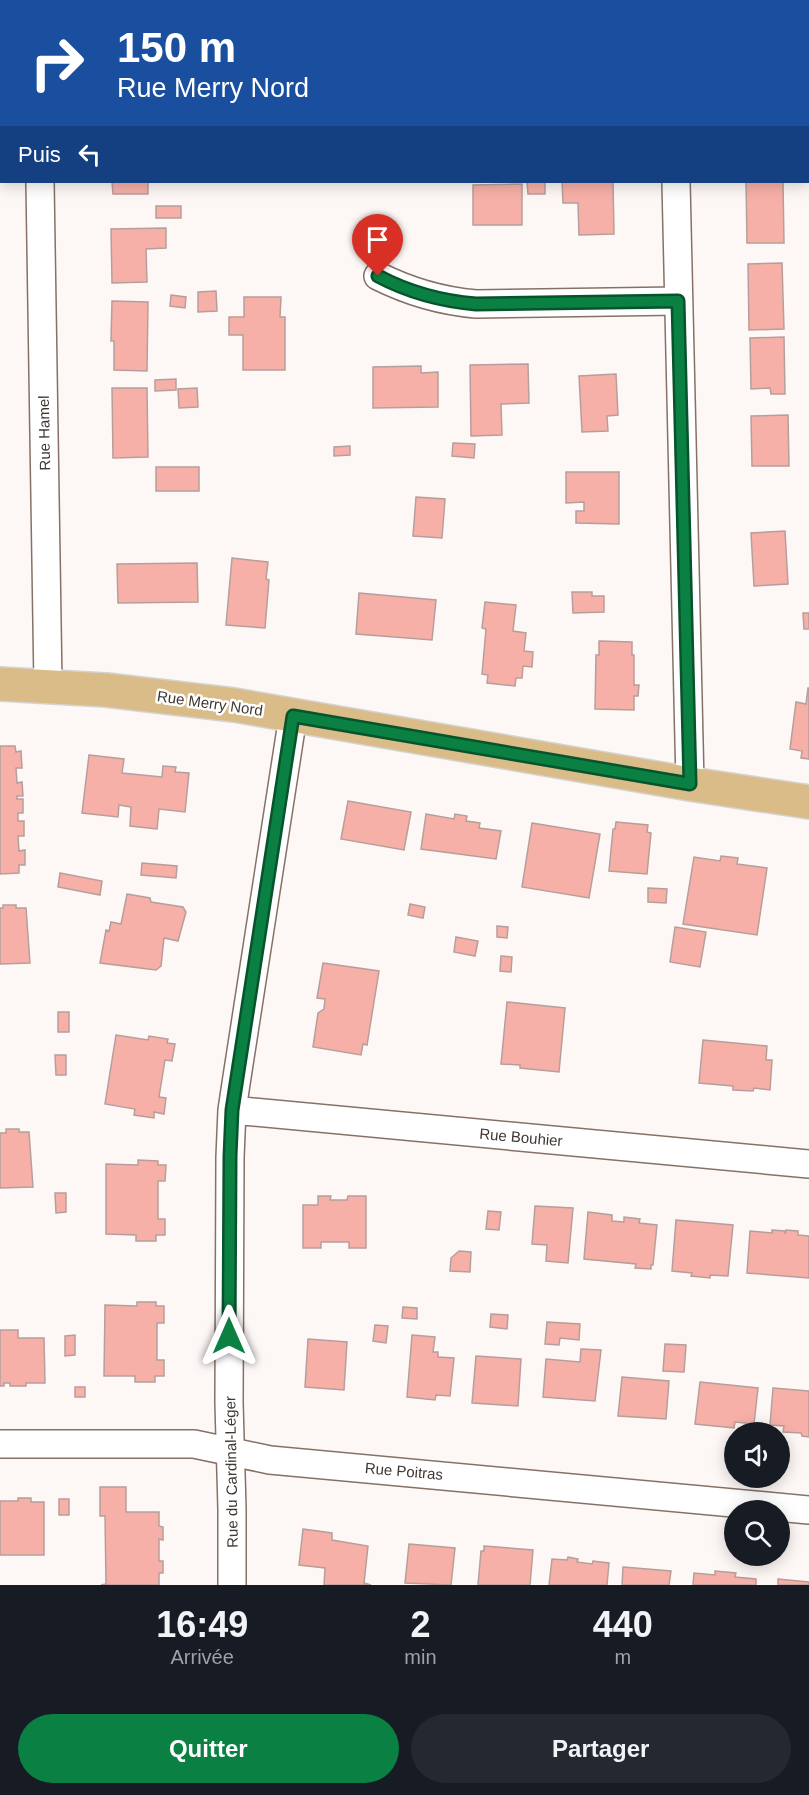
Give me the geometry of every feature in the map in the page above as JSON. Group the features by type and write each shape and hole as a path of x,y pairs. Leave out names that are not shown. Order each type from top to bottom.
{"main road":[{"name":"Rue Merry Nord","path":"0,684 156,694 809,802"}],"street":[{"name":"Rue Hamel","path":"40,183 48,686"},
{"path":"676,183 690,784"},
{"path":"378,276 419,294 448,302 476,304 678,301"},
{"name":"Rue du Cardinal-Léger","path":"232,1585 229,1403 232,1110 293,716"},
{"name":"Rue Bouhier","path":"232,1110 809,1164"},
{"name":"Rue Poitras","path":"0,1444 194,1444 270,1460 809,1510"}],"building":[{"path":"112,183 148,183 148,194 113,194"},
{"path":"527,183 545,183 545,194 528,194"},
{"path":"562,183 613,183 614,234 579,235 578,203 563,203"},
{"path":"746,183 783,183 784,243 747,243"},
{"path":"522,184 522,225 473,225 473,185"},
{"path":"156,206 181,206 181,218 156,218"},
{"path":"166,228 166,248 146,249 147,282 112,283 111,229"},
{"path":"782,263 784,329 749,330 748,264"},
{"path":"216,291 217,311 198,312 198,292"},
{"path":"171,295 186,297 185,308 170,306"},
{"path":"244,297 281,297 280,317 285,317 285,370 243,370 243,335 229,335 229,317 244,317"},
{"path":"112,301 148,302 147,371 114,370 114,341 111,341"},
{"path":"784,337 785,394 771,394 770,388 751,389 750,338"},
{"path":"528,364 529,403 501,404 502,435 471,436 470,365"},
{"path":"421,366 421,373 438,372 438,407 373,408 373,367"},
{"path":"616,374 618,415 607,416 608,431 582,432 579,376"},
{"path":"176,379 176,390 155,391 155,380"},
{"path":"112,388 147,388 148,457 113,458"},
{"path":"197,388 198,407 179,408 178,389"},
{"path":"788,415 789,466 752,466 751,416"},
{"path":"453,443 475,444 474,458 452,456"},
{"path":"350,446 350,455 334,456 334,447"},
{"path":"156,467 199,467 199,491 156,491"},
{"path":"566,472 619,472 619,524 576,523 576,511 584,511 584,502 566,503"},
{"path":"416,497 445,499 442,538 413,536"},
{"path":"785,531 788,584 754,586 751,533"},
{"path":"232,558 268,562 266,579 269,580 265,628 226,625"},
{"path":"197,563 198,602 118,603 117,564"},
{"path":"572,592 592,592 592,596 604,596 604,612 573,613"},
{"path":"359,593 436,600 432,640 356,634"},
{"path":"485,602 516,605 513,631 526,633 524,651 533,652 532,667 523,666 522,678 516,678 515,686 487,683 488,675 482,674 486,629 482,628"},
{"path":"803,613 809,613 809,629 804,629"},
{"path":"599,641 632,642 634,685 639,685 638,696 634,696 634,710 595,709 596,655 599,655"},
{"path":"808,688 809,759 801,758 802,751 790,749 796,702 806,704"},
{"path":"0,746 15,746 16,752 21,751 22,768 16,768 17,783 22,782 23,796 17,796 17,799 23,799 23,813 18,813 18,821 24,821 24,836 18,836 19,851 25,850 25,865 19,865 19,873 0,874"},
{"path":"89,755 124,759 122,773 162,777 163,766 176,767 175,772 189,773 185,812 159,809 157,829 130,826 131,807 119,805 118,817 82,813"},
{"path":"348,801 411,812 404,850 341,839"},
{"path":"426,814 454,819 455,814 467,816 466,821 480,823 479,828 501,831 496,859 421,849"},
{"path":"616,822 648,825 647,832 651,833 647,874 609,871 613,829 615,829"},
{"path":"532,823 600,834 589,898 522,887"},
{"path":"721,856 738,858 737,864 767,868 757,935 683,924 694,857 720,861"},
{"path":"142,863 177,866 176,878 141,875"},
{"path":"60,873 102,881 100,895 58,887"},
{"path":"648,888 667,889 666,903 648,902"},
{"path":"127,894 150,898 151,902 183,907 186,912 178,941 164,938 161,966 156,970 100,963 106,930 109,931 111,922 121,924"},
{"path":"410,904 425,907 423,918 408,915"},
{"path":"3,905 26,908 30,963 0,964 0,908 3,908"},
{"path":"497,926 508,927 507,938 497,937"},
{"path":"675,927 706,932 700,967 670,962"},
{"path":"456,937 478,941 475,956 454,952"},
{"path":"501,956 512,957 511,972 500,971"},
{"path":"323,963 379,971 367,1045 363,1044 361,1055 313,1047 318,1013 324,1009 325,999 317,998"},
{"path":"507,1002 565,1008 559,1072 501,1064"},
{"path":"58,1012 69,1012 69,1032 58,1032"},
{"path":"116,1035 148,1040 149,1036 168,1039 167,1043 175,1044 172,1061 165,1060 159,1097 166,1098 164,1114 154,1112 154,1118 134,1115 135,1109 105,1104"},
{"path":"703,1040 767,1046 766,1060 772,1060 770,1090 754,1088 753,1091 733,1090 733,1086 699,1083"},
{"path":"55,1055 66,1055 66,1075 56,1075"},
{"path":"6,1129 29,1132 33,1187 0,1188 0,1133 6,1133"},
{"path":"138,1160 158,1161 158,1165 166,1165 165,1181 158,1181 158,1219 165,1219 165,1235 156,1235 156,1241 136,1241 136,1235 106,1234 106,1164 138,1165"},
{"path":"55,1193 66,1193 66,1212 56,1213"},
{"path":"318,1196 331,1196 330,1200 347,1200 348,1196 366,1196 366,1248 349,1248 349,1242 321,1242 321,1248 303,1248 303,1205 318,1205"},
{"path":"535,1206 573,1208 568,1263 546,1261 547,1245 532,1244"},
{"path":"488,1211 501,1212 499,1230 486,1229"},
{"path":"588,1212 612,1215 612,1221 624,1222 624,1217 640,1219 639,1223 657,1225 651,1269 635,1268 636,1264 584,1259"},
{"path":"676,1220 733,1225 728,1276 710,1275 710,1278 672,1271"},
{"path":"772,1230 785,1231 785,1234 786,1230 798,1231 798,1235 809,1236 809,1278 747,1273 750,1231 772,1233"},
{"path":"459,1251 471,1252 470,1272 450,1271 451,1258"},
{"path":"137,1302 156,1302 156,1306 164,1306 164,1323 157,1323 157,1360 164,1360 164,1376 155,1376 155,1382 135,1382 135,1376 104,1376 105,1305 137,1306"},
{"path":"403,1307 417,1308 417,1319 402,1318"},
{"path":"491,1314 508,1315 507,1329 490,1327"},
{"path":"547,1322 580,1324 579,1340 560,1338 559,1345 545,1344"},
{"path":"375,1325 388,1326 386,1343 373,1341"},
{"path":"0,1330 18,1330 18,1338 44,1338 45,1383 10,1386 10,1383 4,1383 4,1386 0,1386"},
{"path":"75,1335 75,1355 65,1356 65,1336"},
{"path":"412,1335 435,1337 433,1352 438,1352 438,1357 454,1358 450,1396 436,1395 435,1400 407,1397"},
{"path":"308,1339 347,1342 344,1390 305,1387"},
{"path":"665,1344 686,1345 684,1372 663,1371"},
{"path":"581,1349 601,1350 595,1401 543,1397 546,1359 580,1362"},
{"path":"476,1356 521,1359 518,1406 472,1403"},
{"path":"622,1377 669,1381 666,1419 618,1416"},
{"path":"700,1382 758,1388 754,1422 724,1422 724,1427 695,1424"},
{"path":"75,1387 85,1387 85,1397 75,1397"},
{"path":"773,1388 809,1391 809,1437 802,1436 801,1433 790,1432 790,1422 770,1422"},
{"path":"100,1487 126,1487 126,1512 159,1512 159,1526 163,1527 163,1540 159,1539 159,1561 163,1561 163,1573 159,1573 159,1585 101,1585 106,1584 105,1516 100,1516"},
{"path":"18,1498 31,1498 31,1502 44,1502 44,1555 0,1555 0,1501 18,1501"},
{"path":"59,1499 69,1499 69,1515 59,1515"},
{"path":"303,1529 332,1533 332,1540 368,1546 364,1583 371,1585 324,1585 325,1568 299,1565"},
{"path":"409,1544 455,1548 451,1585 405,1583"},
{"path":"484,1546 533,1550 530,1585 478,1585 481,1551 484,1551"},
{"path":"568,1557 578,1559 577,1562 609,1563 607,1585 549,1585 552,1559 567,1560"},
{"path":"623,1567 671,1571 669,1585 622,1585"},
{"path":"715,1571 736,1573 735,1577 756,1579 756,1585 693,1585 694,1573 715,1575"},
{"path":"778,1579 809,1582 809,1585 778,1585"}],"route":[{"path":"229,1336 232,1110 293,716 690,784 678,301 476,304 448,302 399,287 378,276"}]}
